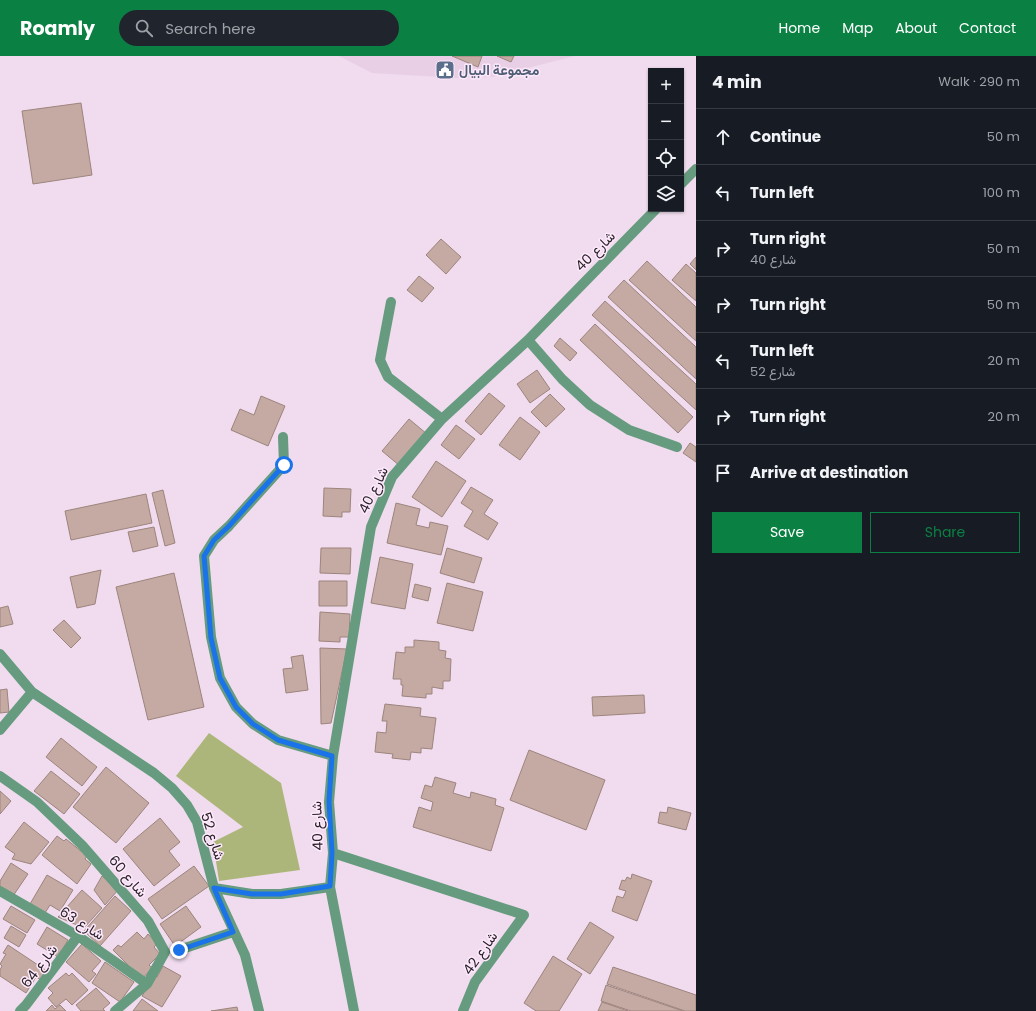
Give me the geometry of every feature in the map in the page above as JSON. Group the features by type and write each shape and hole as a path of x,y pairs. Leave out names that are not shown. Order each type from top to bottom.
{"street":[{"path":"684,181 696,169"},
{"name":"شارع 40","path":"354,1011 330,886 332,853 329,802 332,756 371,527 392,477 442,419 528,340 653,212"},
{"path":"391,302 380,360 388,377 442,419"},
{"path":"528,340 562,379 590,405 629,430 677,447"},
{"path":"284,438 284,465 229,526 214,540 204,556 211,638 220,678 236,707 253,724 278,740 332,756"},
{"name":"شارع 52","path":"0,654 32,692 154,773 172,788 187,805 197,822 214,888 233,932 245,955 259,1011"},
{"path":"0,730 32,692"},
{"name":"شارع 60","path":"0,776 37,802 82,845 148,921 166,952 147,984 115,1011"},
{"name":"شارع 42","path":"332,853 524,915 475,982 463,1011"},
{"path":"214,888 252,894 281,894 330,886"},
{"name":"شارع 63","path":"0,891 78,936 147,984"},
{"path":"179,950 233,932"},
{"name":"شارع 64","path":"20,1011 78,936"}],"shaded area":[{"name":"مجموعة البيال","path":"339,56 575,56 492,77 458,78 372,73"}],"green space":[{"path":"209,733 281,783 300,870 219,881 213,842 243,827 176,776"}],"building":[{"path":"452,56 482,56 478,67"},
{"path":"497,56 514,56 511,62"},
{"path":"81,103 92,175 33,184 22,111"},
{"path":"441,239 461,257 446,274 426,255"},
{"path":"696,257 696,270 690,264"},
{"path":"647,261 696,307 696,341 629,280"},
{"path":"686,264 696,273 696,301 672,280"},
{"path":"419,276 434,288 422,302 407,290"},
{"path":"624,280 696,347 696,379 608,297"},
{"path":"605,301 696,384 696,410 592,315"},
{"path":"595,324 693,417 678,433 580,340"},
{"path":"560,338 577,353 570,361 554,346"},
{"path":"537,370 550,389 530,403 517,384"},
{"path":"489,393 505,406 481,435 465,421"},
{"path":"550,394 565,409 546,427 531,412"},
{"path":"261,396 285,406 268,446 231,430 240,409 254,415"},
{"path":"520,417 540,432 520,460 499,445"},
{"path":"409,419 427,434 400,466 382,451"},
{"path":"456,425 475,439 459,459 441,445"},
{"path":"690,443 696,447 696,462 683,453"},
{"path":"436,461 466,481 442,517 412,497"},
{"path":"471,487 493,500 484,514 498,523 488,540 464,526 473,511 461,503"},
{"path":"324,488 351,489 350,512 342,512 342,517 323,516"},
{"path":"163,490 175,543 165,546 152,493"},
{"path":"146,494 152,523 71,540 65,511"},
{"path":"396,503 420,509 416,525 429,528 430,522 448,526 441,555 387,543"},
{"path":"154,527 158,546 133,552 128,532"},
{"path":"321,548 351,548 350,574 320,573"},
{"path":"447,548 482,558 474,583 440,573"},
{"path":"380,557 413,564 405,609 371,603"},
{"path":"101,570 95,604 77,608 70,577"},
{"path":"174,573 204,707 148,720 116,587"},
{"path":"319,581 347,581 347,606 319,606"},
{"path":"447,583 483,592 473,631 437,623"},
{"path":"415,584 431,588 428,601 412,597"},
{"path":"8,606 13,624 0,627 0,608"},
{"path":"320,612 350,614 349,637 340,637 340,642 319,641"},
{"path":"64,620 81,638 71,648 53,630"},
{"path":"414,640 439,642 439,650 446,651 445,658 451,659 450,681 443,681 443,689 432,687 432,694 426,694 426,698 402,696 403,685 401,685 401,679 393,679 396,652 405,653 405,647 414,647"},
{"path":"320,648 347,649 331,723 321,724"},
{"path":"303,655 308,690 286,693 283,669 293,668 291,657"},
{"path":"7,689 9,712 0,713 0,690"},
{"path":"644,695 645,713 593,716 592,697"},
{"path":"385,704 421,708 420,716 436,718 432,749 421,748 421,753 411,752 410,760 392,758 393,754 375,752 377,732 386,733 387,721 382,721"},
{"path":"61,738 97,767 82,786 46,757"},
{"path":"529,750 605,780 586,830 510,800"},
{"path":"106,767 149,803 116,843 73,807"},
{"path":"51,771 80,794 64,814 34,791"},
{"path":"435,777 456,783 453,793 470,798 471,792 496,799 495,805 504,808 491,851 413,827 419,807 431,811 433,802 421,798 425,785 432,787"},
{"path":"0,791 11,801 0,814"},
{"path":"668,807 691,813 686,830 658,823 660,812 667,813"},
{"path":"160,818 180,842 169,851 180,865 154,886 123,849"},
{"path":"24,822 49,842 31,864 12,859 15,854 5,847"},
{"path":"57,836 64,841 66,839 87,856 85,859 91,864 77,884 42,855"},
{"path":"11,863 28,874 13,896 0,888 0,881"},
{"path":"194,866 209,886 162,919 148,899"},
{"path":"632,874 652,881 637,921 612,911 617,896 623,898 626,891 619,889 622,880 625,881 627,877 631,879"},
{"path":"47,875 73,890 60,911 50,905 45,913 30,904"},
{"path":"102,876 118,890 105,905 94,890"},
{"path":"82,890 102,908 84,928 58,917"},
{"path":"115,896 131,911 100,946 84,931"},
{"path":"11,906 35,920 27,933 3,919"},
{"path":"186,906 201,927 175,946 160,924"},
{"path":"590,922 614,937 590,974 567,959"},
{"path":"11,926 26,935 19,947 4,938"},
{"path":"47,927 68,940 58,957 37,944"},
{"path":"137,932 144,939 148,934 157,944 154,947 160,954 149,965 152,968 142,979 113,950 118,945 121,947"},
{"path":"82,944 101,961 92,971 96,974 89,982 66,962"},
{"path":"8,945 47,971 41,980 36,977 26,993 0,976 2,966 0,964 6,954 3,953"},
{"path":"553,956 582,974 559,1011 536,1011 524,1003"},
{"path":"105,962 134,982 120,1002 92,983"},
{"path":"163,966 181,976 162,1007 142,996 154,976 157,977"},
{"path":"613,967 696,995 696,1011 685,1011 607,984"},
{"path":"66,973 69,976 72,973 88,990 72,1005 66,999 56,1007 48,998 53,993 48,988"},
{"path":"606,985 683,1011 631,1011 601,1001"},
{"path":"96,988 110,1003 103,1009 105,1011 81,1011 76,1005"},
{"path":"142,999 158,1011 133,1011"},
{"path":"602,1002 628,1011 598,1011"},
{"path":"52,1005 55,1009 60,1005 66,1011 46,1011"},
{"path":"237,1007 238,1011 211,1011"}],"place":[{"name":"مجموعة البيال","path":"445,70"}],"route":[{"path":"179,950 233,932 214,888 252,894 281,894 330,886 332,853 329,802 332,756 278,740 253,724 236,707 220,678 211,638 204,556 214,540 229,526 284,465"}]}
